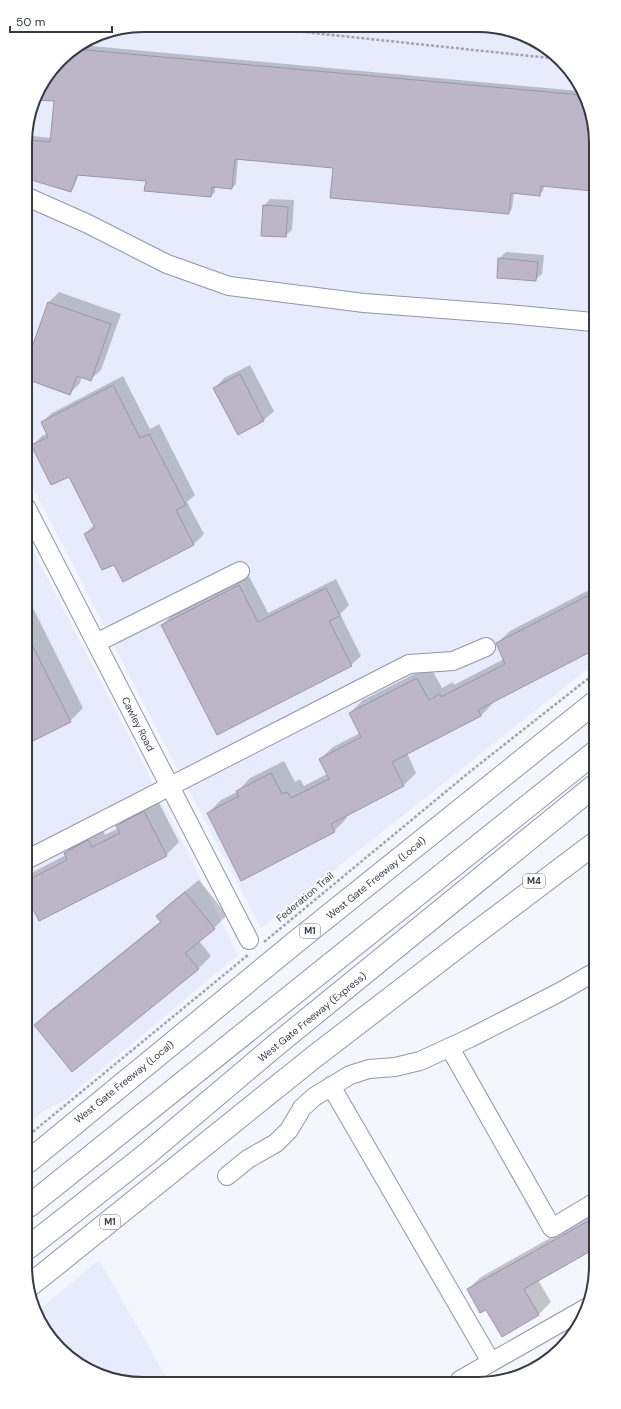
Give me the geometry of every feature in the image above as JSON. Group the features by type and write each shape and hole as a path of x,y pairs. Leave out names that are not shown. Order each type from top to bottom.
{"highway":[{"name":"West Gate Freeway (Local)","path":"32,1158 297,941 589,707"},
{"path":"32,1204 589,757"},
{"name":"West Gate Freeway (Express)","path":"32,1245 147,1154 276,1045 589,790"},
{"name":"M4","path":"473,935 589,832"},
{"name":"M1","path":"34,1282 314,1057 589,848"}],"street":[{"path":"32,199 86,223 167,264 229,286 364,303 589,322"},
{"name":"Cawley Road","path":"32,519 253,946"},
{"path":"96,643 240,571"},
{"path":"32,857 409,664 453,661 486,647"},
{"path":"227,1176 248,1159 276,1143 289,1130 302,1108 314,1097 350,1075 368,1069 395,1067 420,1061 450,1048 558,993 589,975"},
{"path":"450,1048 552,1228 589,1206"},
{"path":"331,1086 491,1362"},
{"path":"465,1377 579,1312"}],"path":[{"path":"308,32 548,58"},
{"name":"Federation Trail","path":"32,1131 253,946 589,678"}],"shaded area":[{"path":"485,32 499,34 527,43 545,55 566,76 581,101 588,129 589,668 261,928 32,486 32,136 36,115 43,94 60,70 76,55 94,43 129,33"},
{"path":"32,549 154,784 238,955 65,1100 42,1112 32,1120"},
{"path":"99,1260 166,1377 136,1377 122,1375 94,1366 76,1354 65,1344 55,1333 40,1309"}],"building":[{"path":"84,50 578,95 581,101 588,129 589,191 541,186 540,196 511,193 509,214 330,198 333,168 235,159 232,189 212,187 211,197 144,191 146,181 77,175 71,192 32,180 32,140 50,142 54,101 40,100 60,70"},
{"path":"263,205 288,207 286,237 261,236"},
{"path":"498,258 538,262 536,281 497,278"},
{"path":"48,302 111,324 91,381 77,376 70,395 32,381 32,347"},
{"path":"240,374 264,421 238,435 213,388"},
{"path":"113,385 140,438 149,434 186,505 176,510 194,545 123,582 114,565 102,570 84,534 95,528 69,477 51,485 32,447 32,445 48,437 41,422"},
{"path":"239,585 258,622 326,588 340,616 329,621 352,666 217,735 161,625"},
{"path":"589,595 589,653 478,710 481,716 392,762 404,786 331,824 335,832 241,881 207,813 239,796 236,791 271,773 282,794 287,792 291,798 329,779 319,759 361,737 349,713 417,678 429,700 440,694 441,697 505,664 496,643"},
{"path":"32,645 71,722 32,742"},
{"path":"144,811 167,856 39,921 32,907 32,878 67,860 64,853 88,840 92,847 120,833 116,826"},
{"path":"185,892 215,929 185,953 199,969 72,1072 34,1025 161,922 156,916"},
{"path":"589,1221 589,1252 524,1289 539,1315 502,1337 486,1310 480,1313 467,1289"}]}
